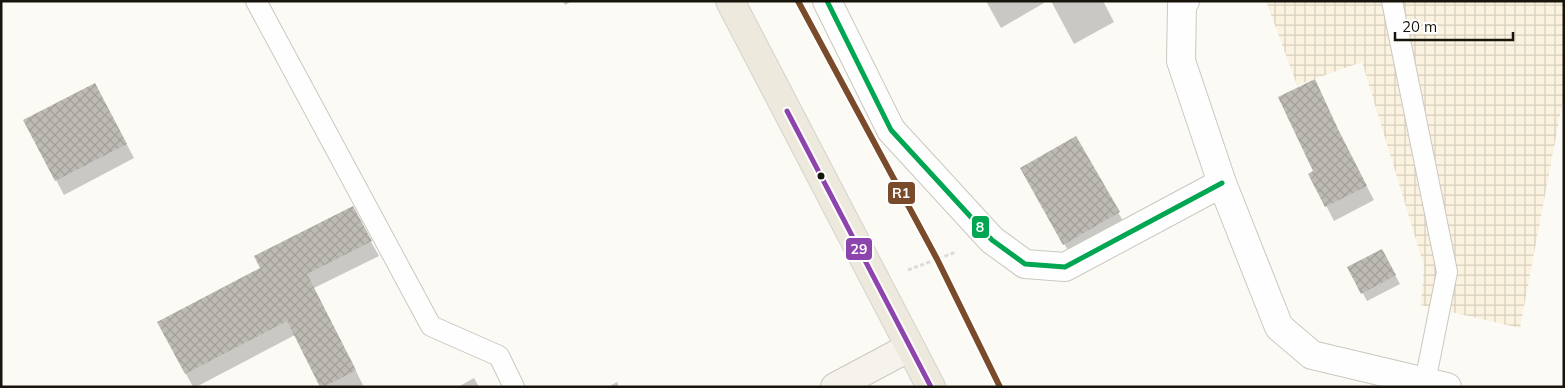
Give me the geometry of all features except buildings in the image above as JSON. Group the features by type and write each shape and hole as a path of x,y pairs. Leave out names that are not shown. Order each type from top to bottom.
{"main road":[{"path":"730,1 931,387"}],"street":[{"path":"827,1 891,130 992,240 1025,264 1065,267 1222,183"},
{"path":"1185,1 1182,5 1181,62 1222,183 1279,327 1312,354 1436,384"},
{"path":"835,387 910,347"}],"lane":[{"path":"256,1 431,326 499,356 514,387"},
{"path":"1392,1 1447,272 1436,384"}],"path":[{"path":"877,283 992,240"}],"shaded area":[{"path":"1266,1 1564,1 1564,94 1520,328 1421,305 1424,266 1362,62 1297,85"}],"transit line":[{"name":"R1","path":"798,1 937,259 1000,387"},
{"name":"8","path":"827,1 891,130 992,240 1025,264 1065,267 1222,183"},
{"name":"29","path":"787,111 931,387"}]}
